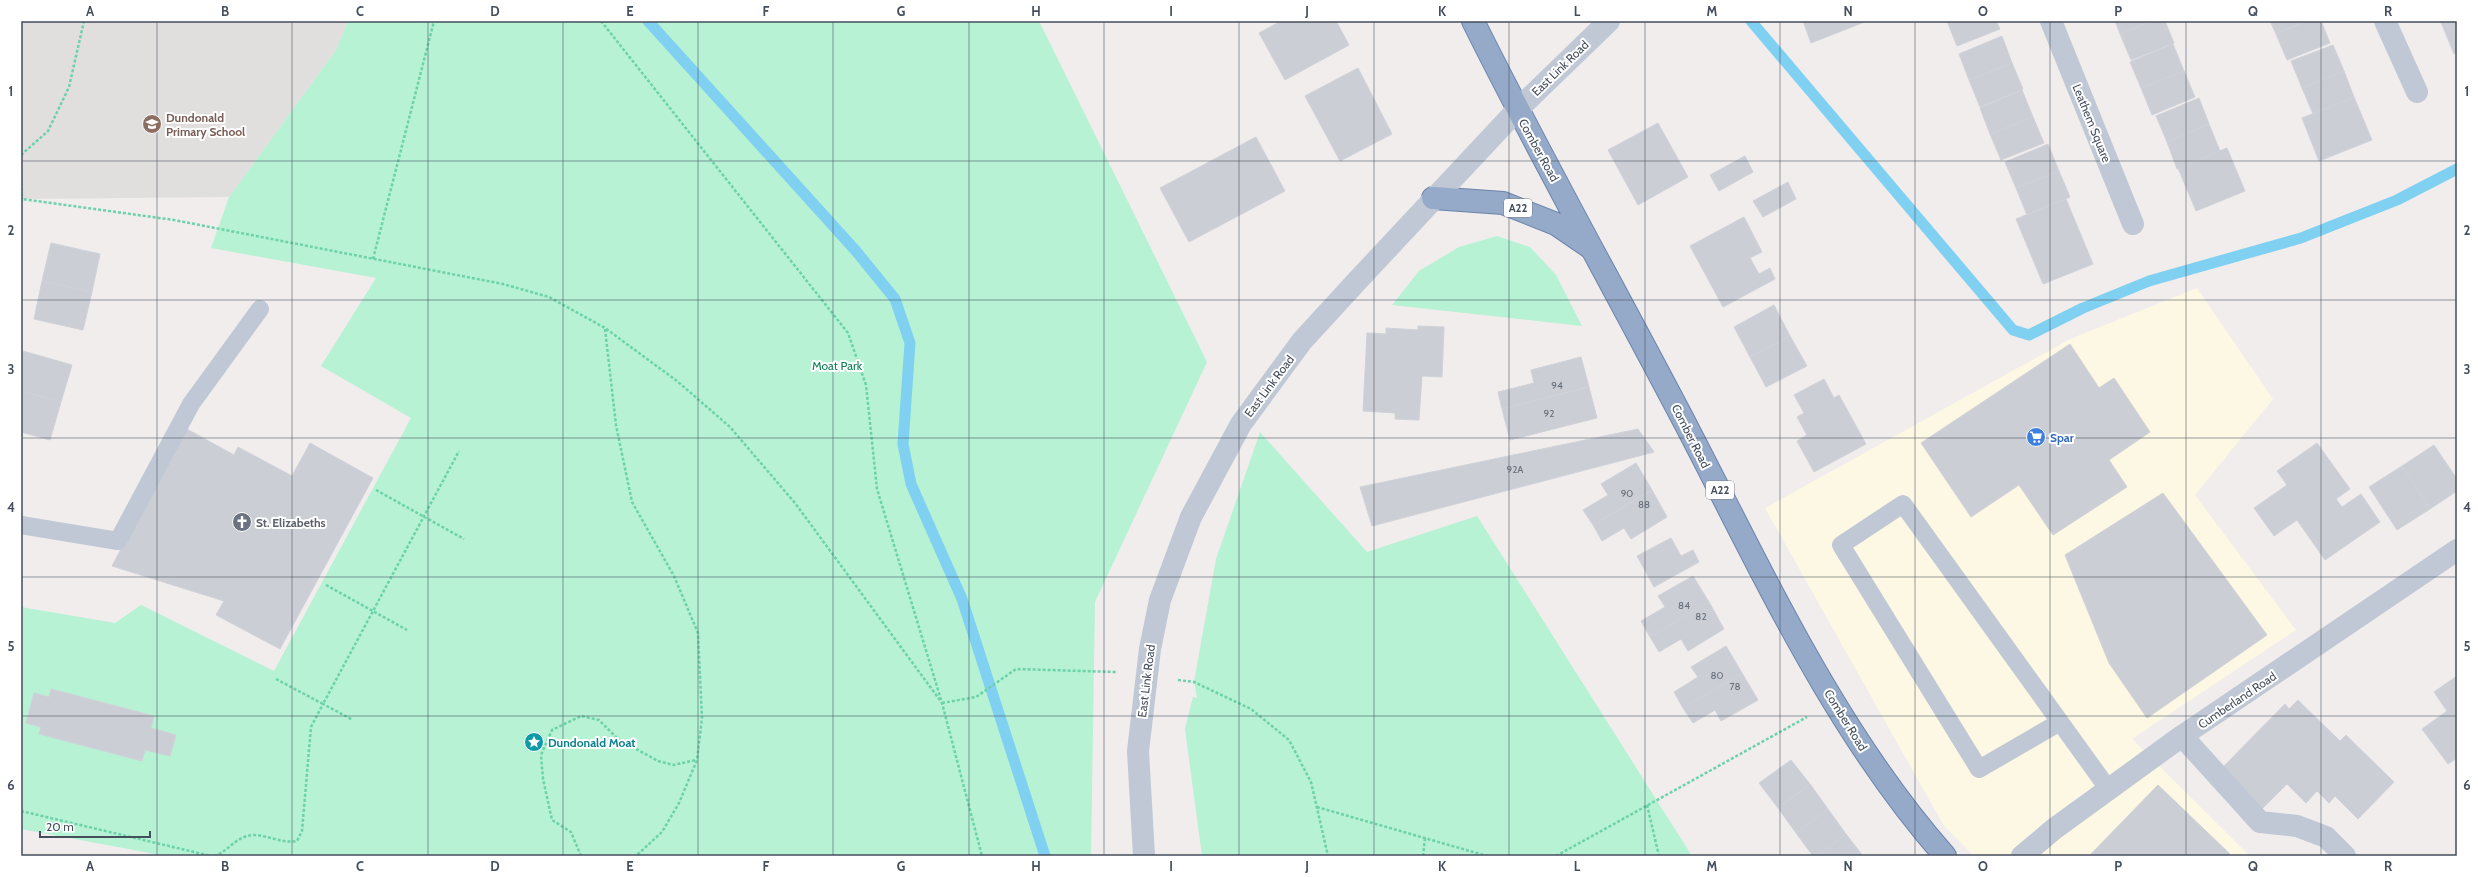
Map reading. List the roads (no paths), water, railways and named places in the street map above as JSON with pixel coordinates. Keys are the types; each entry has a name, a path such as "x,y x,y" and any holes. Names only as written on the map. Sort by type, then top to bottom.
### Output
{"highway":[{"name":"Comber Road","path":"1474,21 1517,110 1594,249 1756,564 1834,702 1912,818 1945,856"},
{"name":"A22","path":"1433,198 1508,205 1556,224 1594,249"}],"street":[{"name":"East Link Road","path":"1144,856 1138,751 1146,676 1160,600 1191,517 1241,424 1302,341 1433,198 1517,110 1609,21"},
{"name":"Leathem Square","path":"2051,21 2132,224"},
{"path":"2385,21 2417,92"},
{"name":"Cumberland Road","path":"2022,856 2182,736 2457,550"},
{"path":"2182,736 2260,822 2297,826 2326,837 2345,856"}],"lane":[{"path":"21,525 118,541 191,404 260,309"},
{"path":"2060,722 1979,769 1841,545 1903,504 2109,790"}],"waterway":[{"path":"648,21 856,251 895,299 910,343 903,444 911,484 962,599 1045,856"},
{"path":"1751,21 2013,330 2029,335 2083,308 2149,281 2301,238 2397,200 2457,169"}],"place":[{"name":"Dundonald Primary School","path":"152,124"},
{"name":"Spar","path":"2036,437"},
{"name":"St. Elizabeths","path":"242,522"},
{"name":"Dundonald Moat","path":"534,742"}],"park label":[{"name":"Moat Park","path":"837,365"}]}
